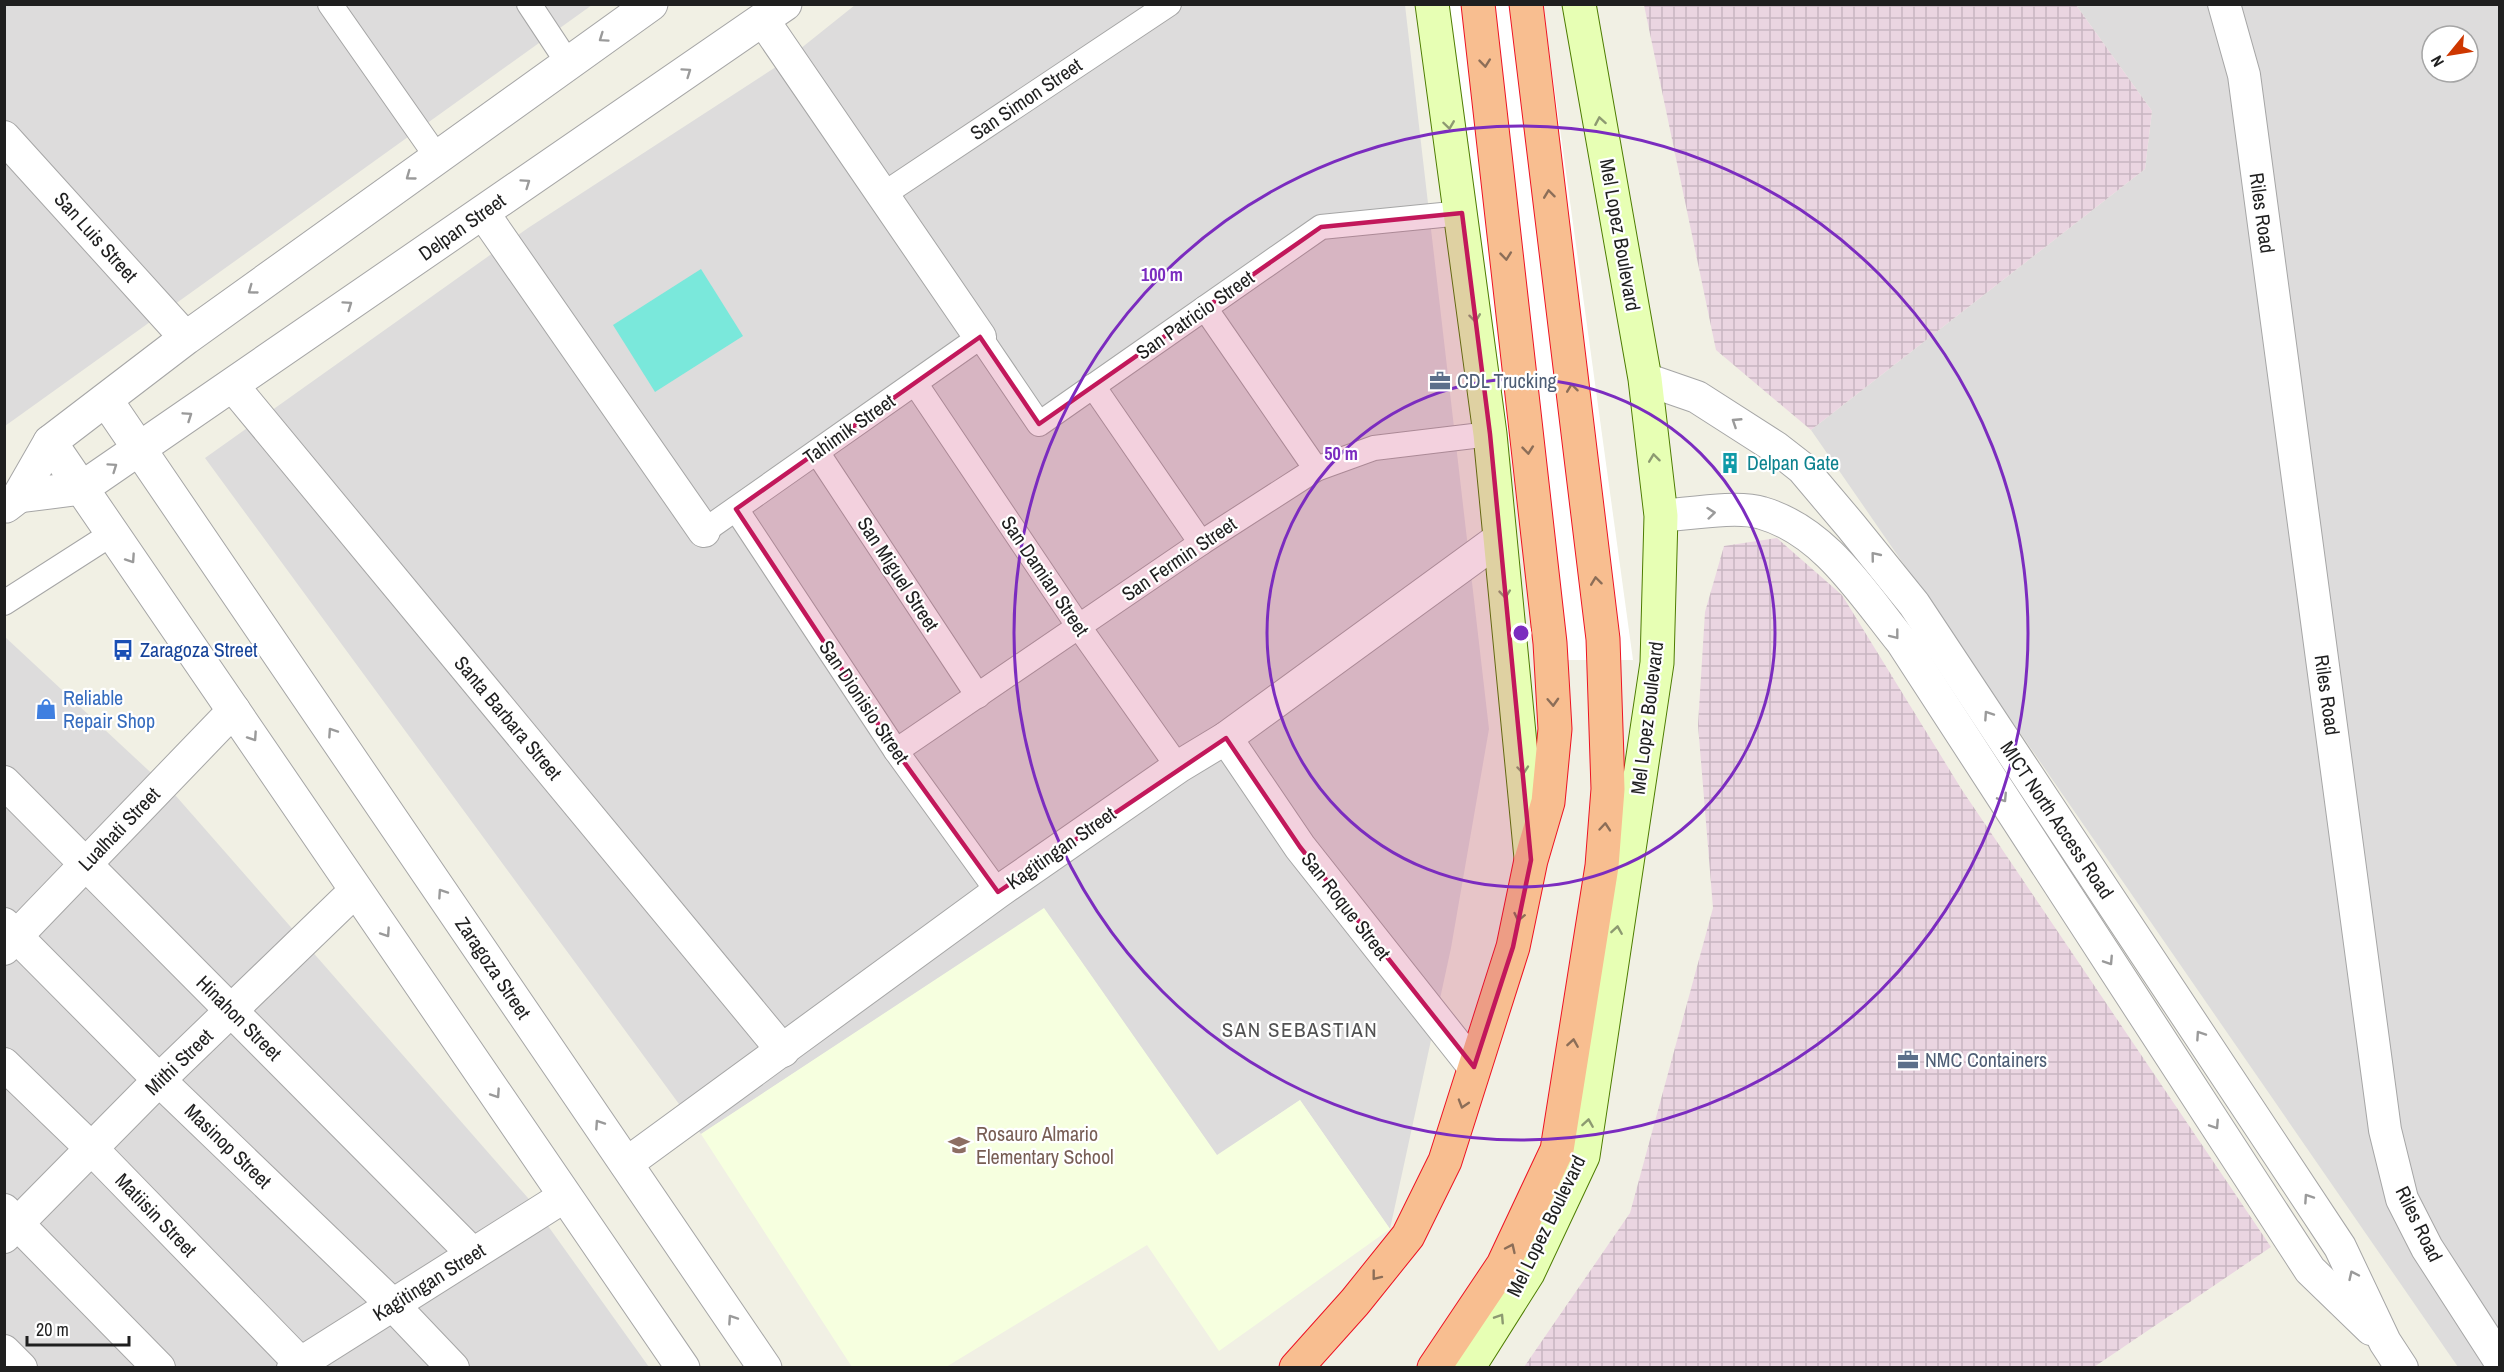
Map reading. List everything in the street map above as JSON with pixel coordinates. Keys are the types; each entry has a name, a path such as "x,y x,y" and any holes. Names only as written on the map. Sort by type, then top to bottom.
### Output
{"highway":[{"path":"1296,1368 1355,1302 1408,1236 1445,1161 1513,946 1531,860 1548,802 1555,729 1550,643 1478,4"},
{"name":"Mel Lopez Boulevard","path":"1434,1368 1503,1265 1557,1150 1603,855 1608,789 1603,639 1526,4"}],"main road":[{"path":"1432,4 1490,434 1531,860"},
{"name":"Mel Lopez Boulevard","path":"1468,1368 1528,1273 1583,1156 1657,663 1661,516 1645,379 1579,4"}],"street":[{"path":"330,4 437,157"},
{"path":"529,4 568,63"},
{"path":"12,501 50,442 186,338 651,4"},
{"name":"San Simon Street","path":"884,194 1169,4"},
{"name":"Riles Road","path":"2224,4 2244,75 2385,1130 2402,1199 2427,1248 2499,1361"},
{"path":"766,10 884,194 981,337"},
{"name":"Delpan Street","path":"139,449 483,213 766,10"},
{"name":"San Luis Street","path":"4,137 186,338"},
{"name":"Tahimik Street","path":"483,213 705,531 981,337"},
{"name":"San Patricio Street","path":"981,337 1039,424 1321,227 1462,213"},
{"path":"1204,308 1316,470"},
{"name":"MICT North Access Road","path":"1645,379 1698,397 1802,468 1914,604 2340,1247 2385,1342 2402,1368"},
{"name":"San Damian Street","path":"915,383 1079,627 1178,767"},
{"name":"Santa Barbara Street","path":"232,385 783,1051"},
{"path":"1093,386 1201,543"},
{"name":"Zaragoza Street","path":"106,400 765,1368"},
{"name":"San Fermin Street","path":"896,751 1201,543 1316,470 1374,448 1490,434"},
{"path":"50,442 683,1368"},
{"path":"12,501 82,488 139,449"},
{"name":"San Miguel Street","path":"817,452 978,696"},
{"name":"San Dionisio Street","path":"736,509 896,751 998,891"},
{"name":"MICT North Access Road","path":"1661,516 1736,510 1762,512 1795,528 1832,555 1902,642 2310,1270 2385,1342"},
{"path":"4,603 112,533"},
{"name":"Kagitingan Street","path":"626,1164 998,891 1178,767 1226,738 1499,539"},
{"name":"Lualhati Street","path":"9,937 85,863 234,710"},
{"name":"San Roque Street","path":"1226,738 1300,847 1474,1067"},
{"name":"Hinahon Street","path":"4,782 473,1254"},
{"name":"Mithi Street","path":"9,1224 92,1149 159,1080 356,890"},
{"name":"Masinop Street","path":"9,937 393,1305 453,1368"},
{"name":"Matiisin Street","path":"4,1064 92,1149 299,1366"},
{"name":"Kagitingan Street","path":"299,1366 565,1196"},
{"path":"9,1224 159,1368"},
{"path":"4,1351 21,1368"}],"highlighted area":[{"path":"1462,213 1490,434 1531,860 1513,947 1474,1067 1300,847 1226,738 998,892 896,751 736,509 980,337 1039,424 1321,227"}],"shaded area":[{"path":"5,5 592,5 5,426"},
{"path":"855,5 1405,5 1489,729 1451,948 1390,1229 1300,1100 1217,1156 1044,909 701,1134 205,458 528,228 785,61"},
{"path":"1644,5 2076,5 2152,111 2145,169 1811,430 1716,350"},
{"path":"2076,5 2499,5 2499,1367 2458,1367 1811,430 2145,169 2152,111"},
{"path":"701,269 743,336 655,392 613,325"},
{"name":"NMC Containers","path":"1777,538 1842,595 1962,790 2271,1247 2094,1367 1524,1367 1630,1213 1713,908 1698,725 1705,612 1724,546"},
{"path":"4,636 176,796 528,1198 649,1367 5,1367"},
{"name":"Rosauro Almario Elementary School","path":"1044,908 1217,1155 1300,1100 1390,1229 1219,1351 1147,1245 946,1367 852,1367 701,1134"}],"pier":[{"path":"1450,5 1543,5 1633,660 1538,660"}],"place":[{"name":"CDL Trucking","path":"1440,381"},
{"name":"Delpan Gate","path":"1730,463"},
{"name":"Zaragoza Street","path":"123,650"},
{"name":"Reliable Repair Shop","path":"46,709"},
{"name":"NMC Containers","path":"1908,1060"},
{"name":"Rosauro Almario Elementary School","path":"959,1145"}],"district":[{"name":"SAN SEBASTIAN","path":"1300,1030"}]}
